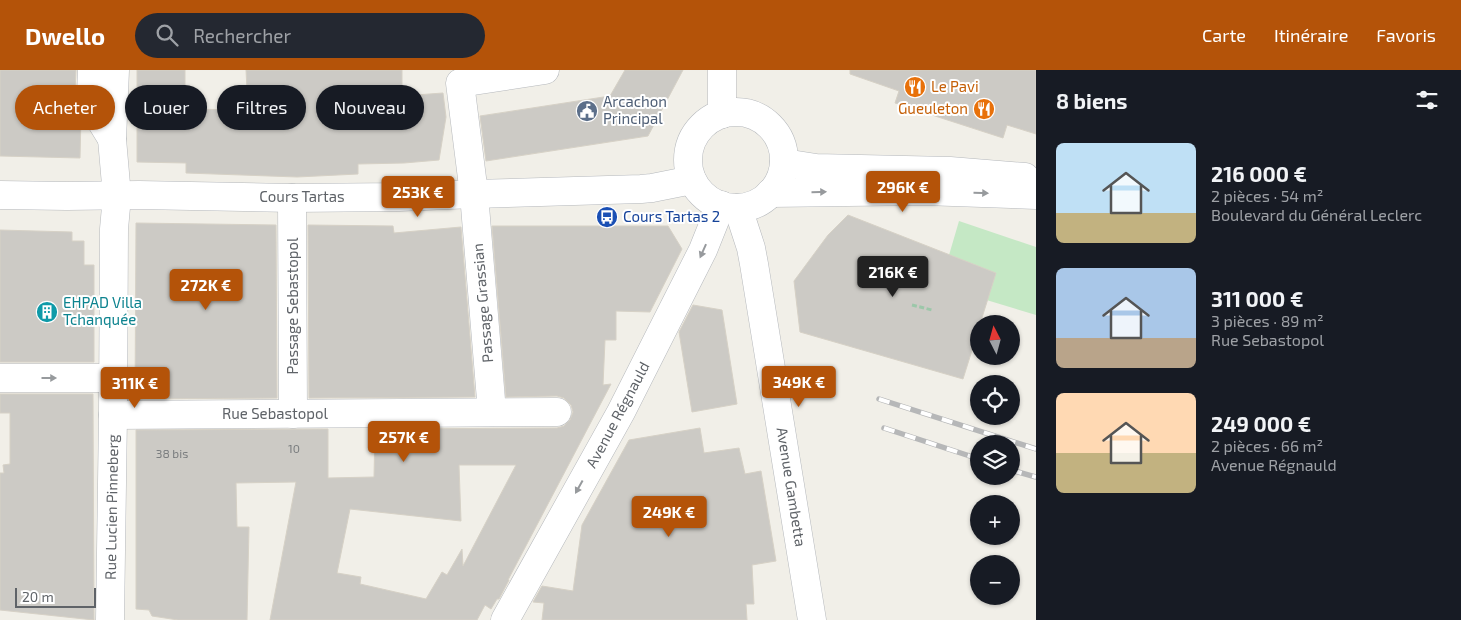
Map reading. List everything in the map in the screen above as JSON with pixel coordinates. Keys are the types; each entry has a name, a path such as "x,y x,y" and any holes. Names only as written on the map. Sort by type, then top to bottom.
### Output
{"street":[{"name":"Rue Lucien Pinneberg","path":"92,70 91,93 96,113 112,139 116,196 114,229 110,620"},
{"path":"112,139 115,70"},
{"name":"Passage Grassian","path":"492,412 474,194 460,83 544,70"},
{"path":"722,70 722,114"},
{"path":"738,112 753,115 766,122 776,134 782,148 784,163 782,174 777,184 761,201 750,205 730,206 709,200 699,191 692,180 688,164 689,148 696,133 708,121 722,114 738,112"},
{"path":"784,163 816,168 950,171 1036,178"},
{"name":"Cours Tartas","path":"0,195 292,198 399,197 640,189 692,180"},
{"path":"770,193 924,191 1036,195"},
{"name":"Passage Sebastopol","path":"292,198 293,414"},
{"name":"Avenue Régnauld","path":"505,620 621,412 704,250 730,206"},
{"name":"Avenue Gambetta","path":"730,206 751,248 812,620"},
{"path":"0,378 113,378"},
{"name":"Rue Sebastopol","path":"113,415 557,412"}],"path":[{"path":"912,305 932,310"}],"green space":[{"path":"959,221 1036,247 1036,315 940,286"}],"building":[{"path":"0,70 76,70 75,85 15,85 15,130 81,130 80,158 0,156"},
{"path":"137,70 185,70 185,85 137,85"},
{"path":"246,70 402,70 402,85 316,85 316,130 424,130 424,94 443,93 446,117 439,160 358,164 358,174 297,177 186,173 186,163 137,162 137,130 207,130 207,109 217,110 217,130 306,130 306,85 247,85"},
{"name":"Arcachon Principal","path":"625,70 683,70 648,136 486,161 480,116 610,96"},
{"path":"850,70 1036,70 1036,134 1007,125 1003,138 895,103 899,91 850,74"},
{"path":"848,215 996,273 983,315 970,315 970,357 963,379 800,332 794,281 828,235"},
{"path":"136,223 276,225 277,398 135,399"},
{"path":"308,225 393,226 394,233 461,227 475,397 309,398"},
{"path":"492,226 668,226 682,249 650,312 616,311 616,340 605,340 603,385 611,384 499,599 497,599 491,609 485,605 477,620 270,620 296,482 236,483 237,527 249,527 247,620 178,620 152,616 149,610 136,609 136,430 328,429 328,478 374,477 375,429 557,428 564,426 570,420 573,412 571,405 564,398 557,396 506,397","holes":["459,465 516,465 463,566 462,549 447,575 442,572 426,599 360,584 361,577 337,573 350,509 461,521"]},
{"name":"EHPAD Villa Tchanquée","path":"0,230 72,232 72,241 84,241 84,265 94,265 94,362 0,362"},
{"path":"693,305 722,310 737,404 692,412 679,332"},
{"path":"0,394 93,394 94,620 0,610 0,473 4,473 3,465 10,464 10,413 0,413"},
{"path":"700,428 704,453 739,448 745,474 761,471 776,561 752,565 754,604 746,604 747,620 542,620 544,603 533,602 542,586 573,591 582,525 629,440"}],"railway":[{"path":"879,399 1036,449"},
{"path":"884,428 970,456"},
{"path":"1020,473 1036,477"}],"place":[{"name":"Le Pavi","path":"915,87"},
{"name":"Gueuleton","path":"984,109"},
{"name":"Arcachon Principal","path":"587,111"},
{"name":"Cours Tartas 2","path":"607,217"},
{"name":"EHPAD Villa Tchanquée","path":"47,312"}]}
